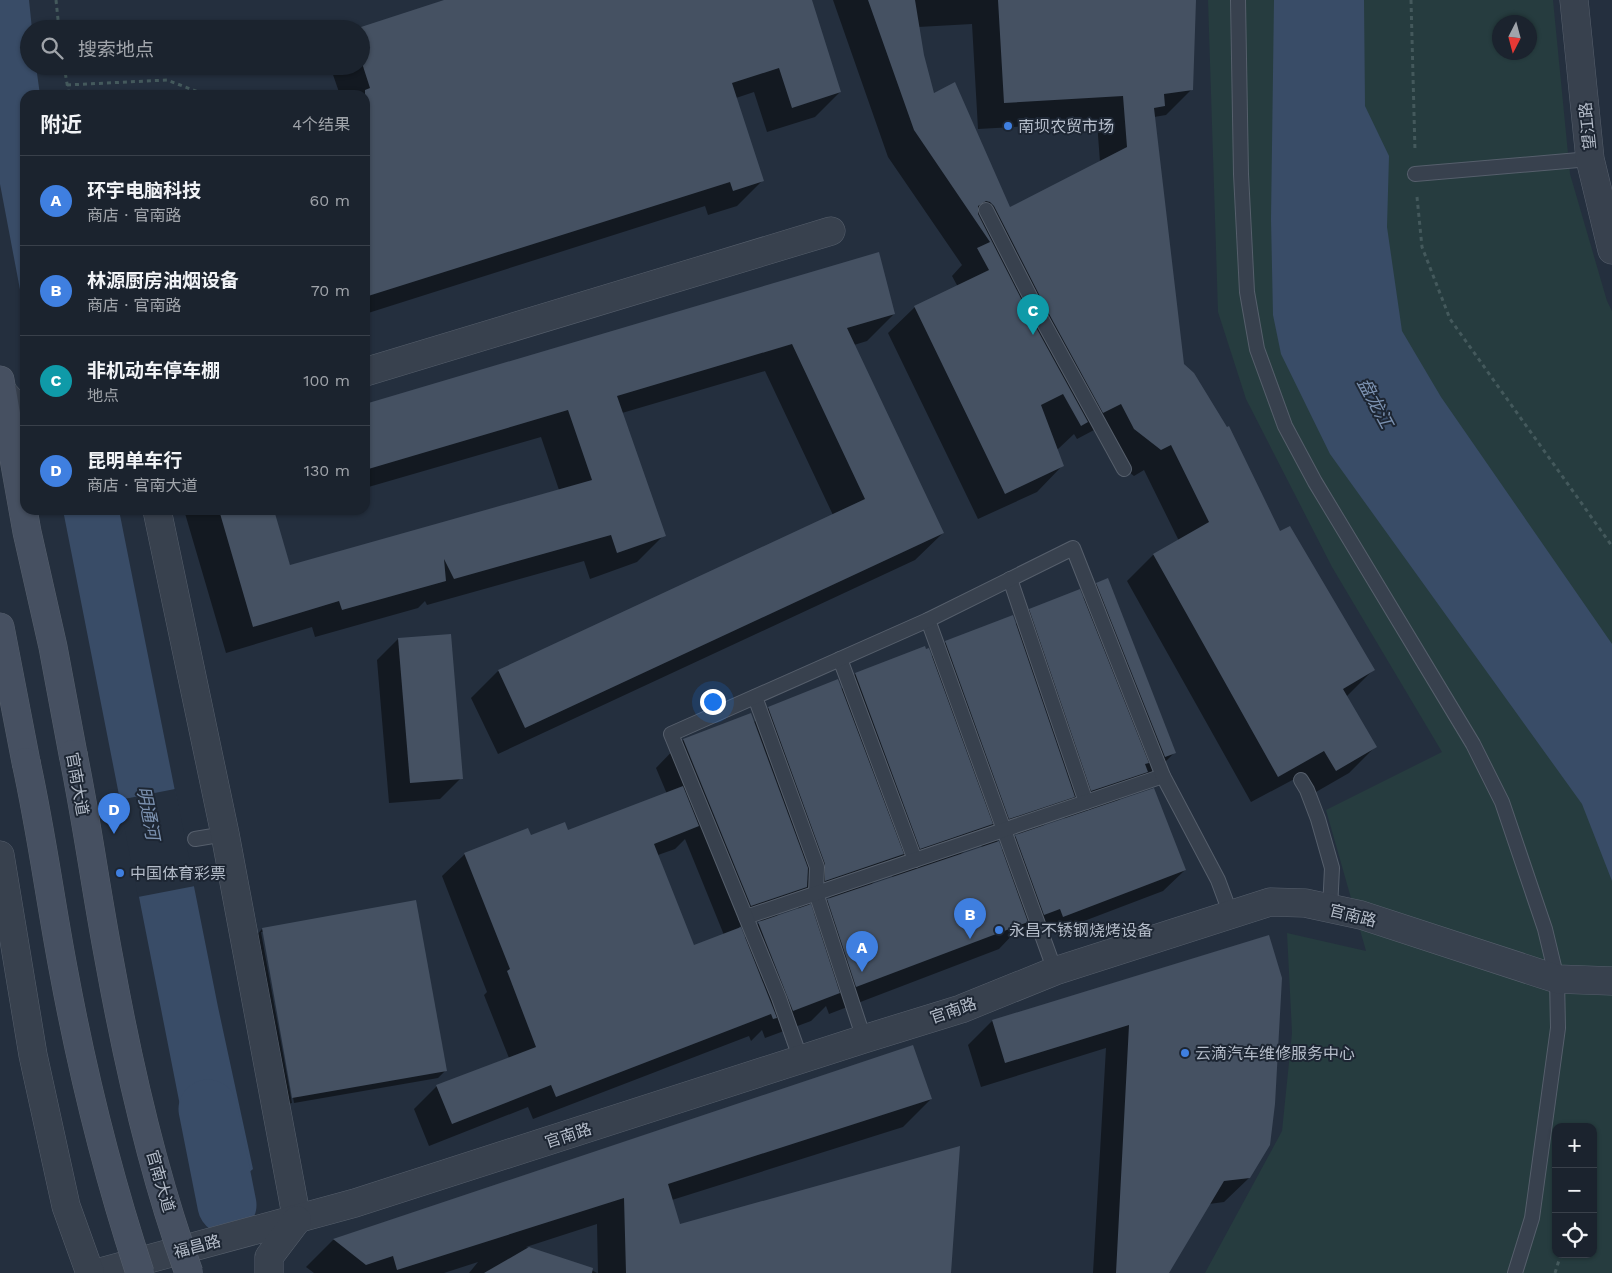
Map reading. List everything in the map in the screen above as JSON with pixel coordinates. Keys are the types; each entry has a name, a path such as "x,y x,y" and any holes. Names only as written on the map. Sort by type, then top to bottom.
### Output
{"main road":[{"name":"官南大道","path":"1,385 20,491"},
{"name":"官南大道","path":"24,515 53,647 109,960 137,1094 160,1181 189,1273"},
{"path":"0,627 56,931 82,1060 115,1194 140,1273"}],"street":[{"name":"望江路","path":"1574,0 1590,159 1612,250"},
{"path":"370,370 831,231"},
{"path":"1,385 20,410"},
{"path":"159,515 225,834 297,1220 269,1257 269,1273"},
{"path":"0,855 33,1055 64,1197 90,1273"},
{"name":"官南路","path":"297,1220 961,1009 1055,971 1270,902 1305,904 1362,915 1557,979 1612,981"},
{"name":"福昌路","path":"97,1273 297,1220"}],"lane":[{"path":"1238,0 1241,174 1247,292 1257,349 1286,426 1315,482 1473,744 1502,802 1545,929 1557,979 1558,1028 1532,1218 1515,1273"},
{"path":"1415,174 1590,159"},
{"path":"986,210 1040,316 1124,469"},
{"path":"801,1060 779,998 671,734 928,620 1073,548 1163,776 1218,880 1231,915"},
{"path":"1010,579 1086,802"},
{"path":"928,620 1055,971"},
{"path":"840,658 915,860"},
{"path":"754,697 817,867 816,893 864,1039"},
{"path":"746,917 1163,776"},
{"path":"1301,780 1307,790 1318,819 1332,868 1330,909"},
{"path":"195,839 225,834"}],"path":[{"path":"56,0 58,20"},
{"path":"1411,0 1415,174 1422,247 1450,319 1612,546"},
{"path":"65,75 68,90"},
{"path":"67,85 167,80 193,90"},
{"path":"1555,1273 1560,1258"}],"green space":[{"path":"1208,0 1553,0 1570,174 1607,301 1612,311 1612,1273 1205,1273 1282,1131 1292,1033 1287,933 1366,951 1326,810 1442,752 1332,567 1246,399 1218,312"}],"water":[{"path":"0,0 29,0 31,20 20,20 20,75 37,75 39,90 20,90 20,290 0,184"},
{"name":"盘龙江","path":"1274,0 1364,0 1365,106 1389,156 1387,227 1402,331 1441,397 1612,644 1612,881 1582,804 1330,454 1281,354 1273,315 1271,219"},
{"path":"64,515 120,515 218,1007 253,1169 226,1187 212,1188 195,1182"}],"pier":[{"path":"175,789 195,886 138,897 119,800"}],"building":[{"path":"444,0 812,0 841,92 792,108 779,68 732,83 764,181 733,191 730,182 370,295 370,90 365,90 370,88 366,75 370,75 370,24"},
{"path":"868,0 915,0 924,55 934,93 955,82 1010,207 1127,147 1123,96 1004,103 998,0 1196,0 1193,90 1164,94 1165,106 1154,108 1184,364 1194,373 1227,427 1229,426 1280,531 1290,526 1375,670 1343,689 1377,747 1336,771 1324,751 1278,777 1153,554 1209,522 1171,445 1161,450 1134,429 1121,404 1103,413 1048,312 994,206 986,201 978,206 978,214 1032,320 1088,422 1081,426 1063,394 1041,405 1064,466 1005,494 914,306 989,270 977,248 990,242 914,130"},
{"path":"879,252 895,314 847,328 944,533 525,728 498,670 865,499 792,344 617,396 666,536 617,553 611,535 454,579 444,559 446,581 342,610 339,601 253,627 220,515 275,515 290,565 592,480 568,410 370,469 370,403"},
{"path":"1108,578 1176,753 1165,757 1096,583"},
{"path":"1080,589 1149,763 1145,764 1148,772 1091,791 1029,609"},
{"path":"1013,615 1075,797 1009,819 945,641"},
{"path":"451,634 463,779 410,783 398,638"},
{"path":"925,646 926,649 929,648 993,824 920,849 855,673"},
{"path":"838,679 904,854 825,881 825,864 768,707"},
{"path":"751,713 808,868 807,887 751,906 683,739"},
{"path":"683,786 699,826 654,844 694,945 741,927 777,1018 773,1019 771,1014 556,1097 551,1085 452,1124 436,1085 536,1047 507,971 510,969 464,853 528,828 531,835 565,822 568,830"},
{"path":"1154,788 1186,870 1063,917 1060,909 1044,915 1015,835"},
{"path":"999,841 1028,922 856,987 827,899"},
{"path":"416,900 447,1071 292,1098 262,928"},
{"path":"811,904 840,993 793,1011 758,922"},
{"path":"1269,935 1282,978 1275,1104 1270,1145 1250,1178 1224,1181 1169,1273 1116,1273 1129,1025 1005,1063 992,1020"},
{"path":"913,1045 932,1099 668,1184 680,1224 960,1146 951,1273 626,1273 624,1198 397,1270 393,1256 366,1265 333,1239"},
{"path":"529,1247 593,1268 592,1273 484,1273"}],"waterway":[{"name":"明通河","path":"208,1109 227,1205"}],"place":[{"name":"南坝农贸市场","path":"1008,126"},
{"name":"非机动车停车棚","path":"1033,335"},
{"name":"昆明单车行","path":"114,834"},
{"name":"中国体育彩票","path":"120,873"},
{"name":"永昌不锈钢烧烤设备","path":"999,930"},
{"name":"林源厨房油烟设备","path":"970,939"},
{"name":"环宇电脑科技","path":"862,972"},
{"name":"云滴汽车维修服务中心","path":"1185,1053"}]}
